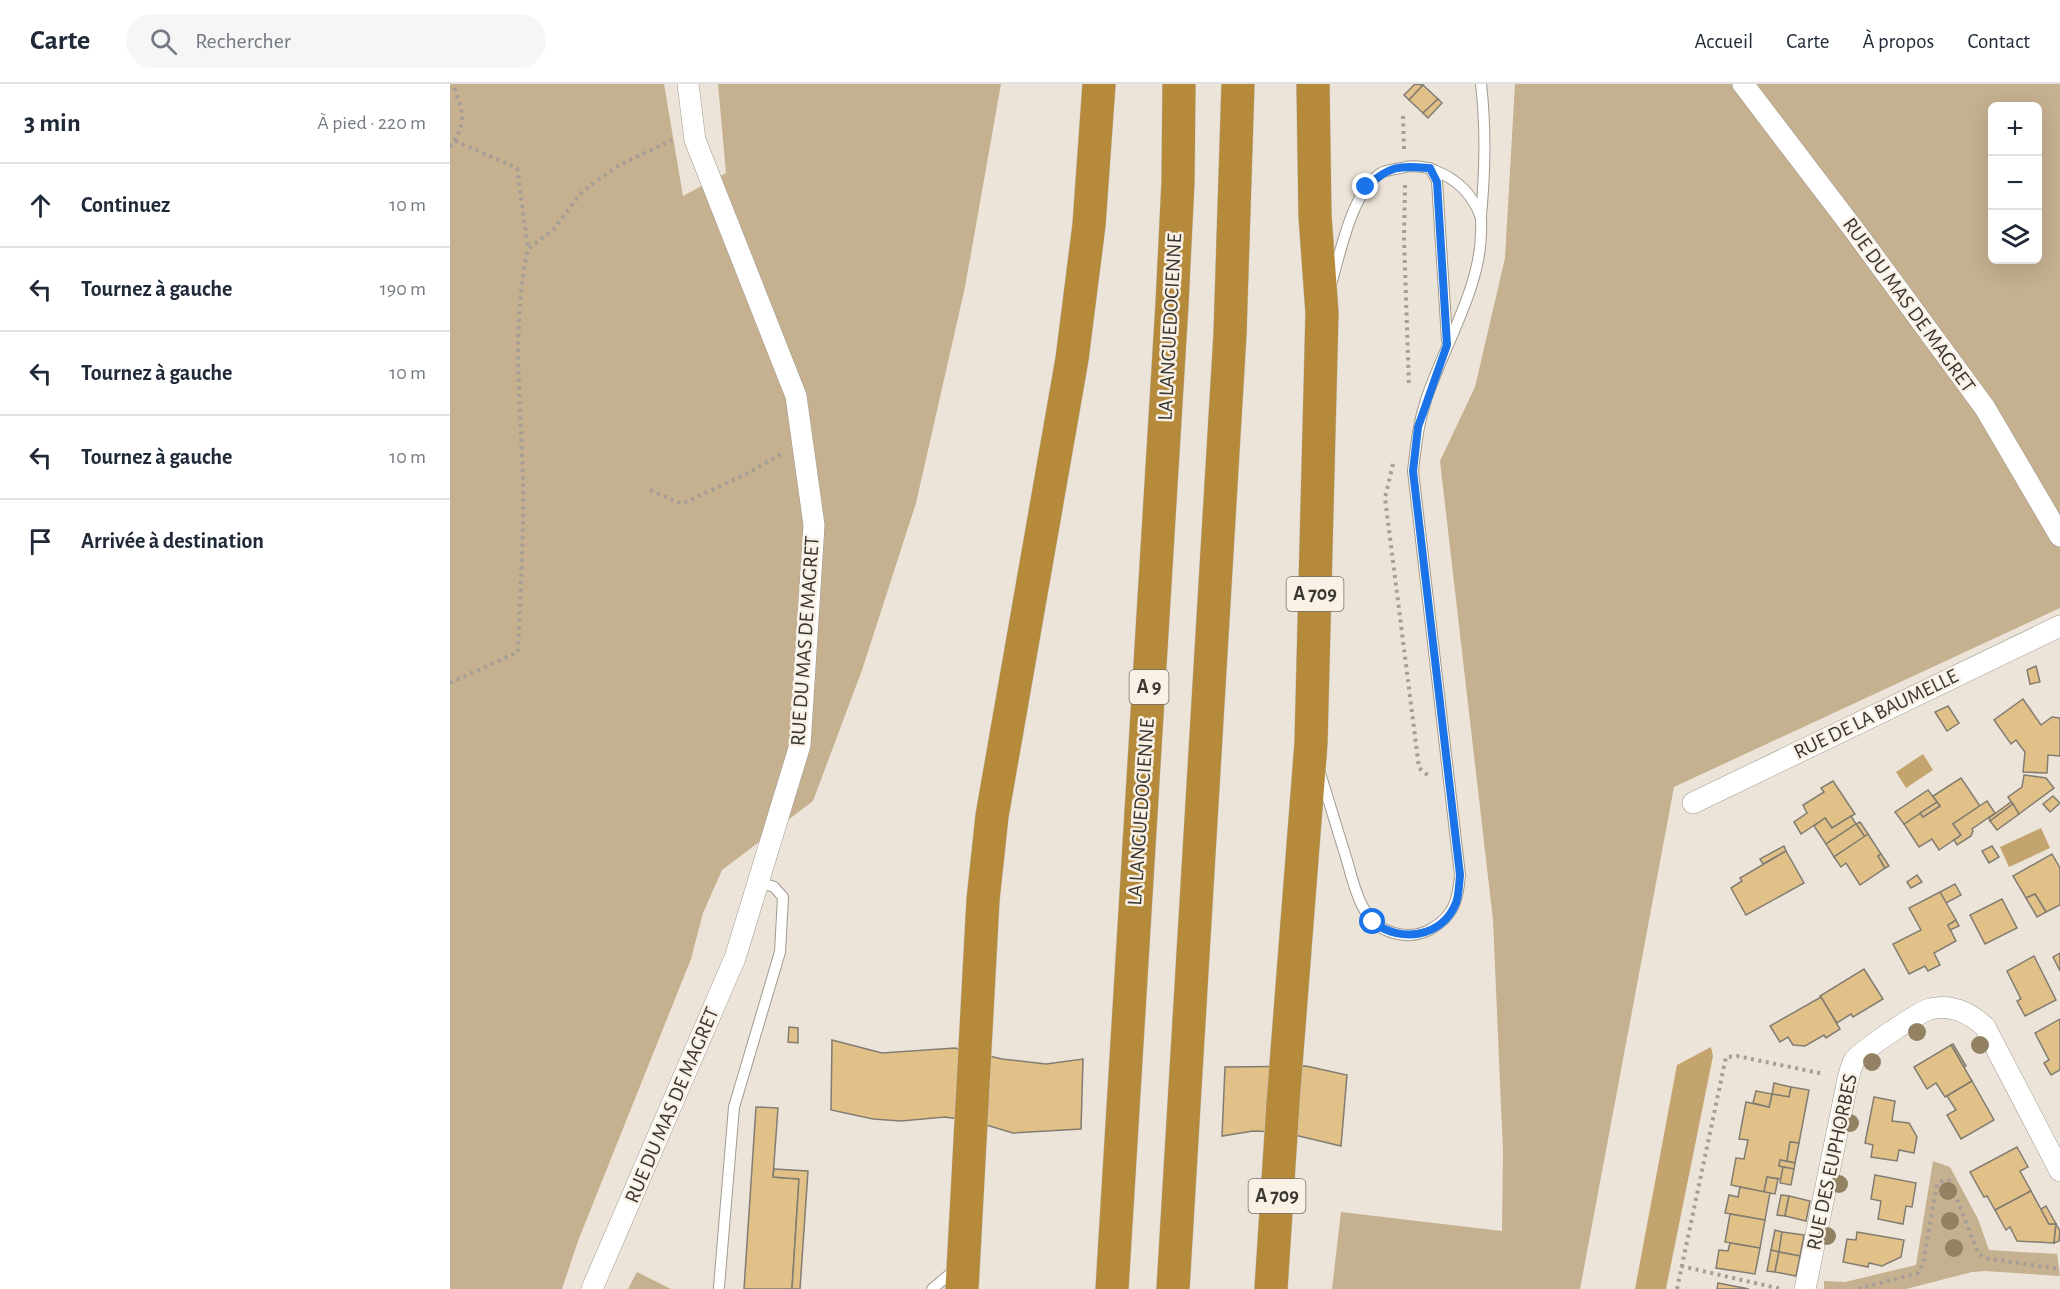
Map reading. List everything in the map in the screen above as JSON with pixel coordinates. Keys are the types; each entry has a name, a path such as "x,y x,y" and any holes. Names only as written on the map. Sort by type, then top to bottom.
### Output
{"highway":[{"path":"962,1276 983,900 992,816 1072,359 1089,225 1100,84"},
{"name":"LA LANGUEDOCIENNE","path":"1112,1289 1171,315 1178,182 1179,84"},
{"path":"1173,1289 1229,346 1236,200 1238,84"},
{"name":"A 709","path":"1271,1289 1311,743 1322,313 1315,216 1314,84"}],"street":[{"name":"RUE DU MAS DE MAGRET","path":"592,1289 735,958 800,745 814,525 796,396 695,140 688,84"},
{"name":"RUE DU MAS DE MAGRET","path":"1743,84 1985,408 2060,536"},
{"name":"RUE DE LA BAUMELLE","path":"1693,803 2060,626"},
{"name":"RUE DES EUPHORBES","path":"1805,1289 1848,1079 1854,1060 1866,1049 1929,1009 1946,1008 1973,1015 1985,1027 2060,1171"}],"lane":[{"path":"1311,743 1352,879 1364,910 1373,922 1392,933 1416,935 1438,925 1456,903 1460,875 1413,471 1418,427 1447,345 1465,306 1481,246 1484,189 1481,84"},
{"path":"1322,313 1354,207 1366,187 1383,172 1405,166 1430,168 1449,176 1466,191 1481,216"},
{"path":"1430,168 1437,182 1447,345"},
{"path":"719,1287 734,1107 780,952 783,897 774,887 759,882"},
{"path":"932,1289 962,1276"}],"path":[{"path":"450,147 455,141 463,116 453,84"},
{"path":"528,249 553,230 580,194 618,166 675,139 695,140"},
{"path":"450,683 518,652 524,504 518,394 523,269 528,249 517,168 455,141"},
{"path":"650,490 682,504 748,473 802,442"},
{"path":"1677,1289 1726,1057 1737,1056 1848,1079"},
{"path":"1858,1289 1918,1273 1923,1264 1937,1184 1944,1180 1950,1180 1978,1252 1984,1258 2060,1269"},
{"path":"1681,1266 1782,1289"}],"shaded area":[{"path":"450,84 664,84 683,196 726,173 718,84 1001,84 965,287 916,503 862,670 813,801 722,870 703,913 691,959 578,1241 562,1289 450,1289"},
{"path":"1515,84 2060,84 2060,608 1674,787 1580,1289 1332,1289 1341,1212 1502,1231 1503,1152 1493,920 1440,461 1475,387 1505,258"},
{"path":"1923,754 1933,770 1906,788 1896,772"},
{"path":"2041,828 2050,848 2009,867 2000,847"},
{"path":"1711,1047 1713,1056 1666,1289 1635,1289 1677,1065"},
{"path":"1933,1161 1950,1167 1978,1219 1989,1250 2057,1254 2060,1276 1985,1271 1972,1272 1906,1289 1824,1289 1824,1281 1845,1282 1916,1265"},
{"path":"637,1272 671,1289 628,1289"}],"building":[{"path":"1415,84 1423,85 1409,100 1404,95"},
{"path":"1423,85 1438,99 1423,113 1409,100"},
{"path":"1438,99 1442,103 1428,118 1423,113"},
{"path":"2036,666 2040,682 2030,684 2027,670"},
{"path":"2023,699 2041,725 2052,717 2060,718 2060,756 2048,755 2047,773 2023,772 2025,752 2016,740 2011,744 1994,720"},
{"path":"1948,706 1959,723 1947,731 1935,712"},
{"path":"2024,775 2046,778 2054,788 2019,814 2008,797 2022,787"},
{"path":"1961,778 1980,806 1953,824 1961,835 1939,850 1932,839 1919,847 1904,824 1920,813 1923,817 1940,806 1933,796"},
{"path":"1833,781 1855,814 1832,828 1825,818 1801,834 1794,822 1807,813 1803,805 1824,792 1821,788"},
{"path":"1928,790 1937,802 1904,824 1895,812"},
{"path":"2053,796 2060,803 2050,812 2043,804"},
{"path":"1987,801 1995,813 1972,829 1971,836 1957,845 1954,840 1961,835 1953,824"},
{"path":"1937,802 1940,806 1923,817 1920,813"},
{"path":"2011,802 2013,804 1990,821 1989,818"},
{"path":"2013,804 2019,814 1997,830 1990,821"},
{"path":"1851,816 1856,824 1826,844 1814,826 1825,818 1832,828"},
{"path":"1860,822 1868,834 1865,837 1856,824"},
{"path":"1856,824 1865,837 1834,857 1826,844"},
{"path":"1868,834 1881,854 1878,856 1885,868 1860,885 1846,863 1841,867 1834,857"},
{"path":"1784,846 1786,851 1763,864 1760,859"},
{"path":"1992,846 1999,857 1989,863 1982,851"},
{"path":"1786,851 1804,883 1746,915 1731,888 1742,881 1740,878"},
{"path":"1881,854 1889,866 1885,868 1878,856"},
{"path":"2052,854 2060,868 2060,905 2046,912 2035,894 2026,898 2013,876"},
{"path":"1917,875 1922,882 1911,888 1907,882"},
{"path":"1955,884 1961,895 1946,903 1940,892"},
{"path":"1940,892 1956,920 1948,925 1956,941 1934,953 1940,965 1928,971 1925,966 1909,974 1893,944 1921,930 1909,908"},
{"path":"2035,894 2046,912 2037,917 2026,898"},
{"path":"2002,899 2017,928 1985,944 1970,915"},
{"path":"1956,920 1959,926 1950,930 1948,925"},
{"path":"2060,953 2060,971 2053,957"},
{"path":"2034,956 2056,1000 2025,1016 2017,1001 2021,999 2007,971"},
{"path":"1864,969 1883,999 1853,1017 1851,1014 1837,1023 1820,996"},
{"path":"1821,997 1840,1029 1826,1038 1824,1035 1805,1046 1793,1045 1788,1037 1780,1042 1770,1026"},
{"path":"2060,1019 2060,1070 2051,1075 2044,1063 2049,1060 2035,1033"},
{"path":"789,1027 798,1028 798,1043 788,1042"},
{"path":"832,1040 882,1053 955,1048 1002,1059 1046,1064 1083,1059 1081,1129 1013,1133 973,1121 945,1117 901,1121 873,1119 831,1110"},
{"path":"1953,1044 1966,1066 1964,1067 1951,1045"},
{"path":"1951,1045 1972,1081 1945,1097 1936,1083 1927,1089 1914,1067"},
{"path":"1306,1066 1347,1075 1341,1146 1282,1132 1253,1131 1222,1136 1225,1067"},
{"path":"1972,1081 1994,1120 1961,1139 1947,1115 1956,1110 1947,1096"},
{"path":"1774,1083 1791,1087 1789,1097 1772,1094"},
{"path":"1791,1087 1809,1090 1799,1143 1790,1142 1787,1161 1780,1160 1779,1166 1783,1167 1781,1179 1767,1177 1764,1192 1731,1185 1736,1158 1744,1159 1748,1140 1739,1139 1746,1102 1769,1107 1772,1094 1789,1097"},
{"path":"1756,1091 1772,1094 1769,1107 1753,1103"},
{"path":"1874,1097 1895,1101 1892,1121 1909,1123 1917,1137 1914,1153 1899,1150 1897,1161 1871,1157 1873,1145 1865,1143"},
{"path":"756,1107 778,1108 773,1177 799,1179 792,1289 744,1289"},
{"path":"1790,1142 1799,1143 1795,1163 1787,1161"},
{"path":"2017,1147 2028,1167 2020,1171 2031,1191 1995,1210 1987,1196 1984,1197 1970,1172"},
{"path":"1780,1160 1795,1163 1794,1169 1779,1166"},
{"path":"1783,1167 1794,1169 1791,1185 1780,1183"},
{"path":"774,1169 808,1171 800,1289 792,1289 799,1179 773,1177"},
{"path":"1875,1175 1916,1183 1912,1207 1906,1206 1903,1224 1878,1219 1881,1201 1871,1199"},
{"path":"1767,1177 1778,1179 1775,1194 1764,1192"},
{"path":"1740,1187 1770,1193 1765,1220 1725,1213 1729,1195 1738,1197"},
{"path":"2031,1191 2049,1224 2056,1224 2054,1243 2017,1241 2010,1227 2006,1230 1995,1210"},
{"path":"1781,1195 1789,1196 1785,1216 1777,1215"},
{"path":"1789,1196 1810,1201 1806,1221 1785,1216"},
{"path":"2046,1206 2056,1224 2049,1224 2041,1209"},
{"path":"1730,1214 1765,1220 1760,1248 1725,1242"},
{"path":"2056,1224 2060,1231 2059,1241 2054,1243"},
{"path":"1775,1230 1782,1232 1779,1252 1771,1250"},
{"path":"1782,1232 1804,1235 1800,1256 1779,1252"},
{"path":"1857,1232 1904,1240 1901,1257 1882,1266 1869,1263 1868,1267 1843,1262 1847,1239 1856,1240"},
{"path":"1730,1243 1760,1248 1755,1274 1716,1268 1719,1250 1728,1251"},
{"path":"1771,1250 1779,1252 1775,1272 1767,1271"},
{"path":"1779,1252 1800,1256 1796,1276 1775,1272"},
{"path":"1718,1283 1749,1289 1717,1289"}],"route":[{"path":"1366,187 1383,172 1405,166 1430,168 1437,182 1447,345 1426,398 1418,427 1413,471 1460,875 1456,903 1438,925 1427,932 1416,935 1392,933 1373,922"}]}
